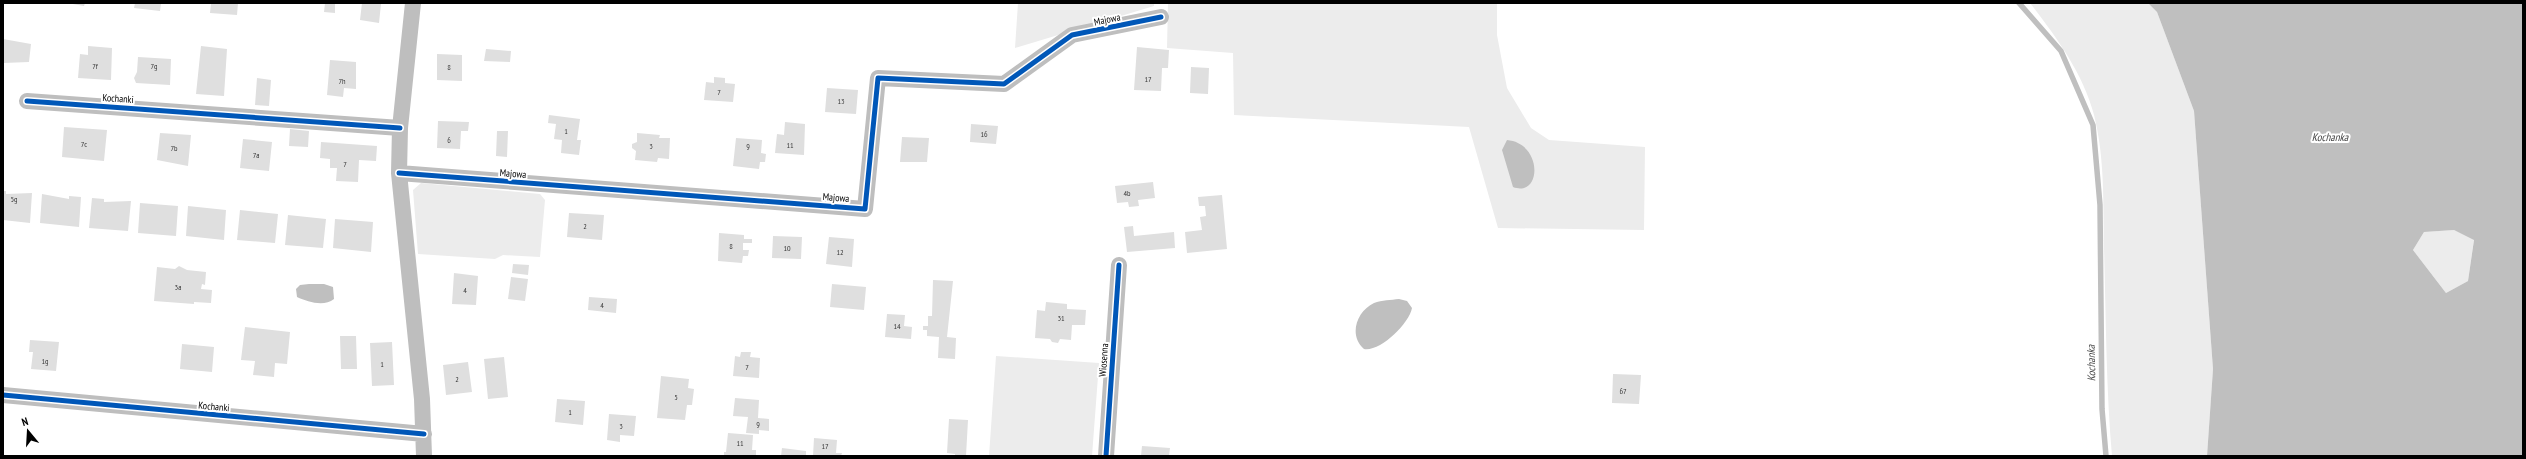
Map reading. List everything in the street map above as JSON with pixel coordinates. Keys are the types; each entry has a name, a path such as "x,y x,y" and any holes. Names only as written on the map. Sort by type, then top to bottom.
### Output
{"street":[{"path":"413,3 400,128 399,173 422,399 424,456"},
{"name":"Majowa","path":"399,173 865,209 878,78 1004,84 1072,35 1162,17"},
{"name":"Kochanki","path":"27,101 400,128"},
{"name":"Wiosenna","path":"1106,456 1119,265"},
{"name":"Kochanki","path":"3,395 424,434"}],"shaded area":[{"path":"1018,3 1154,3 1154,6 1015,48"},
{"path":"1168,3 1497,3 1497,35 1507,88 1531,128 1549,140 1645,147 1644,230 1498,228 1469,127 1234,115 1233,53 1167,48"},
{"path":"2030,3 2148,3 2157,12 2194,111 2213,369 2207,456 2112,456 2107,378 2103,181 2098,131 2089,100 2076,70 2059,42"},
{"path":"421,183 540,194 545,200 540,257 503,255 495,259 418,254 413,190"},
{"path":"2454,230 2474,239 2468,281 2446,293 2413,250 2424,232"},
{"path":"996,356 1099,363 1092,456 989,456"}],"water":[{"name":"Kochanka","path":"2148,3 2523,3 2523,456 2207,456 2213,369 2194,111 2157,12","holes":["2454,230 2474,240 2468,281 2446,293 2413,250 2424,232"]},
{"path":"1507,140 1519,143 1527,150 1532,159 1534,169 1533,178 1529,185 1523,188 1513,187 1502,150"},
{"path":"324,284 333,287 334,299 326,303 321,303 306,301 297,297 296,289 300,285"},
{"path":"1399,299 1407,301 1412,308 1405,322 1393,336 1385,342 1371,349 1364,349 1356,337 1359,317 1374,303"}],"building":[{"path":"67,3 85,3 84,6"},
{"path":"135,3 161,3 160,11 134,8"},
{"path":"211,3 238,3 237,15 210,13"},
{"path":"325,3 335,3 335,13 324,12"},
{"path":"362,3 381,4 379,23 360,20"},
{"path":"3,39 31,44 29,62 3,63"},
{"path":"88,46 112,48 111,80 78,78 80,54 88,55"},
{"path":"201,46 227,49 224,96 196,94"},
{"path":"1137,47 1169,50 1168,68 1162,68 1161,91 1134,90"},
{"path":"486,49 511,51 510,62 484,61"},
{"path":"437,54 462,55 462,81 437,80"},
{"path":"138,57 171,59 170,85 136,83 134,78 137,72"},
{"path":"330,60 356,62 356,89 344,88 343,97 327,95"},
{"path":"1191,67 1209,68 1208,94 1190,93"},
{"path":"714,77 725,78 725,83 735,84 733,102 704,100 706,82 714,83"},
{"path":"257,78 271,80 269,106 255,105"},
{"path":"827,88 858,90 856,114 825,112"},
{"path":"549,115 580,119 577,140 581,140 579,155 561,153 562,140 554,139 556,124 548,123"},
{"path":"438,121 469,122 468,131 461,131 460,149 437,148"},
{"path":"785,122 805,124 804,155 775,153 777,134 784,135"},
{"path":"971,124 998,126 996,144 970,142"},
{"path":"64,127 107,130 104,161 62,157"},
{"path":"290,129 309,131 308,147 289,146"},
{"path":"497,131 508,131 507,157 496,156"},
{"path":"160,133 191,135 188,166 157,160"},
{"path":"637,133 660,135 659,138 670,138 669,159 658,158 657,162 635,160 636,151 632,148 632,144 637,142"},
{"path":"902,137 929,138 927,162 900,162"},
{"path":"736,138 762,140 761,153 766,154 765,162 760,162 759,169 733,166"},
{"path":"243,139 272,142 269,171 240,168"},
{"path":"321,142 377,146 376,161 359,160 358,182 336,181 337,168 330,168 330,159 320,158"},
{"path":"1153,182 1155,198 1138,200 1139,206 1129,207 1128,202 1117,203 1115,186"},
{"path":"3,191 6,191 6,194 32,193 30,223 3,220"},
{"path":"42,194 69,199 69,196 81,197 79,227 40,223"},
{"path":"1222,195 1227,249 1187,253 1185,232 1202,230 1200,217 1206,216 1205,206 1199,206 1198,197"},
{"path":"92,198 104,199 104,202 131,201 128,231 89,228"},
{"path":"140,203 178,206 176,236 138,233"},
{"path":"188,206 226,210 224,240 186,236"},
{"path":"240,210 278,214 275,243 237,240"},
{"path":"569,213 604,215 602,240 567,237"},
{"path":"288,215 326,219 323,248 285,245"},
{"path":"335,219 373,222 371,252 333,248"},
{"path":"1133,226 1134,236 1174,232 1175,248 1127,252 1124,227"},
{"path":"719,233 744,235 744,239 752,239 752,243 743,243 743,250 749,250 748,256 743,256 742,263 718,261"},
{"path":"773,236 802,237 801,259 772,258"},
{"path":"829,237 854,239 852,267 826,264"},
{"path":"513,264 529,265 528,275 512,273"},
{"path":"179,266 187,270 206,272 205,285 202,284 201,289 212,290 211,303 194,302 194,304 154,301 157,267 175,269"},
{"path":"454,273 478,276 476,305 452,304"},
{"path":"511,277 528,279 525,301 508,299"},
{"path":"933,280 953,281 947,337 956,338 955,359 938,358 939,337 927,336 927,330 923,330 923,326 928,326 928,316 932,316"},
{"path":"832,284 866,287 864,310 830,307"},
{"path":"589,297 617,299 616,313 588,310"},
{"path":"1046,302 1067,304 1067,309 1086,310 1085,325 1072,325 1071,340 1060,339 1058,343 1052,342 1050,339 1035,338 1037,310 1045,311"},
{"path":"887,314 905,315 904,326 912,327 911,339 885,337"},
{"path":"245,327 290,332 287,364 275,363 274,377 253,375 255,361 241,360"},
{"path":"340,336 356,336 357,369 341,369"},
{"path":"30,340 59,342 56,371 31,369 33,352 29,352"},
{"path":"392,342 394,385 372,386 370,343"},
{"path":"182,344 214,347 212,372 180,369"},
{"path":"741,352 751,352 750,357 760,358 759,378 733,376 735,356 740,357"},
{"path":"504,357 508,397 488,399 484,359"},
{"path":"468,362 472,392 446,395 443,365"},
{"path":"1613,374 1641,375 1639,404 1612,403"},
{"path":"661,376 689,379 688,388 694,389 692,405 687,405 685,420 657,418"},
{"path":"735,398 759,400 758,418 769,419 769,431 759,430 759,434 746,433 748,417 733,416"},
{"path":"557,399 585,401 583,425 555,422"},
{"path":"609,414 636,416 634,436 620,435 620,442 607,440"},
{"path":"949,419 968,420 966,456 955,456 955,454 947,453"},
{"path":"728,433 753,435 752,450 756,450 756,456 724,456 724,452 726,452"},
{"path":"814,438 837,440 836,453 842,453 841,456 813,456"},
{"path":"1142,446 1170,448 1169,456 1141,456"},
{"path":"782,448 806,451 806,456 781,456"}],"waterway":[{"name":"Kochanka","path":"2019,3 2061,51 2093,125 2100,205 2102,409 2106,456"}],"cycle path":[{"path":"399,173 865,209 878,78 1004,84 1072,35 1161,17"},
{"path":"27,101 400,128"},
{"path":"1106,456 1119,265"},
{"path":"3,395 424,434"}]}
